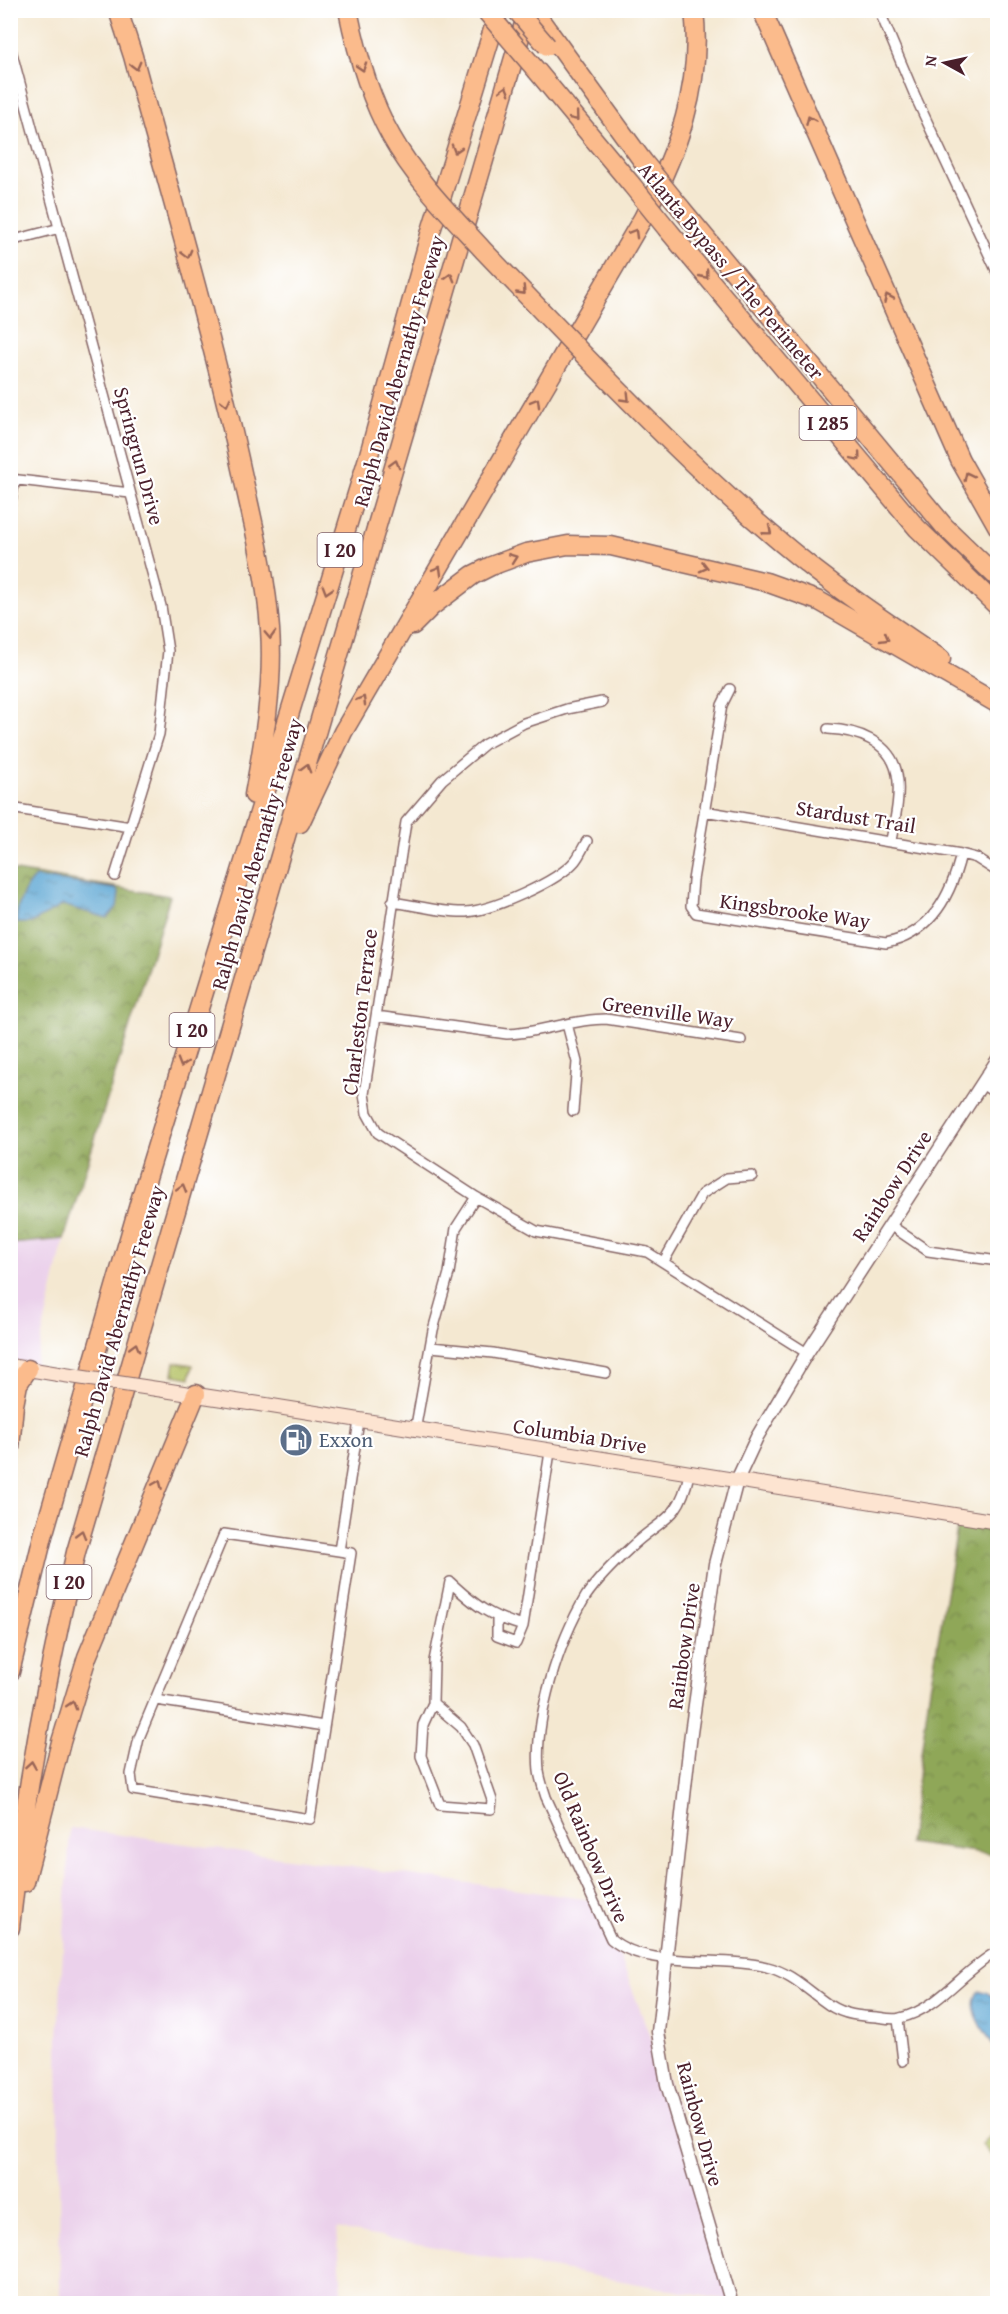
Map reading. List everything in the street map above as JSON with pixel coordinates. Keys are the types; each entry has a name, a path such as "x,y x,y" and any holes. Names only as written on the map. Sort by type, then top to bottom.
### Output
{"highway":[{"path":"118,10 133,56 225,398 262,563 270,629 271,669 267,722 242,866"},
{"path":"348,10 356,49 370,93 391,137 406,160 449,214 585,356 700,471 761,525 835,585 998,696"},
{"name":"Ralph David Abernathy Freeway","path":"10,1928 24,1806 58,1627 114,1418 528,10"},
{"path":"533,10 549,40"},
{"path":"224,1046 288,852 315,786 387,657 643,218 667,171 686,120 694,83 698,40 694,10"},
{"path":"762,10 960,460 998,526"},
{"path":"499,11 549,40"},
{"name":"Ralph David Abernathy Freeway","path":"10,1672 24,1610 84,1391 364,469 431,231 499,11"},
{"name":"Atlanta Bypass / The Perimeter","path":"499,11 537,71 917,528 998,607"},
{"name":"Atlanta Bypass / The Perimeter","path":"549,40 680,207 944,526 998,578"},
{"path":"387,657 432,606 473,575 490,566 526,553 568,545 610,546 766,582 819,601 998,704"},
{"path":"10,1448 12,1402 18,1384 19,1368"},
{"path":"10,1945 61,1742 87,1657 196,1394"}],"main road":[{"name":"Columbia Drive","path":"19,1368 196,1394 415,1431 998,1522"}],"street":[{"path":"879,10 906,77 998,274"},
{"name":"Springrun Drive","path":"10,46 12,61 60,228 161,606 168,651 159,734 115,876"},
{"path":"10,241 60,228"},
{"path":"10,506 13,479 130,493"},
{"name":"Kingsbrooke Way","path":"730,689 722,705 704,811 691,906 696,913 717,919 886,943 906,939 920,929 941,904 954,880 961,854"},
{"name":"Charleston Terrace","path":"602,702 567,709 524,723 485,744 442,780 406,822 364,1094 372,1126 378,1133 476,1197 536,1230 646,1252 807,1353"},
{"path":"828,729 858,733 879,744 890,757 898,775 896,811 891,840"},
{"path":"10,807 131,827"},
{"name":"Stardust Trail","path":"704,811 891,840 961,854 976,858 998,872"},
{"path":"392,902 450,911 481,909 538,887 575,861 587,841"},
{"name":"Greenville Way","path":"376,1016 507,1034 586,1019 606,1018 741,1040"},
{"path":"567,1024 577,1062 573,1111"},
{"name":"Rainbow Drive","path":"732,2304 684,2143 662,2057 658,2032 707,1610 715,1564 737,1480 760,1431 807,1353 998,1059"},
{"path":"982,1084 998,1095"},
{"path":"364,1135 372,1126"},
{"path":"663,1261 702,1194 727,1178 752,1176"},
{"path":"415,1431 431,1347 449,1272 456,1228 476,1197"},
{"path":"890,1225 928,1251 998,1261"},
{"path":"431,1347 493,1353 606,1372"},
{"path":"339,1551 359,1421"},
{"path":"497,1618 497,1636 516,1643 523,1626 550,1452"},
{"name":"Old Rainbow Drive","path":"689,1474 685,1497 678,1509 630,1548 588,1594 577,1613 550,1686 538,1749 539,1773 546,1797 611,1939 622,1948 665,1957 765,1966 795,1979 831,2006 853,2015 898,2019"},
{"path":"224,1534 339,1551 351,1553 310,1819 138,1793 130,1785 139,1738 224,1534"},
{"path":"433,1703 461,1727 473,1745 492,1800 491,1809 440,1805 421,1756 423,1725 433,1703 434,1661 450,1582 480,1610 523,1626"},
{"path":"156,1700 324,1726"},
{"path":"903,2061 898,2019 917,2012 939,1998 960,1978 998,1951"}],"shaded area":[{"path":"64,1239 33,1375 11,1373 11,1244"},
{"path":"70,1828 599,1901 681,2118 732,2301 337,2229 343,2303 60,2304 58,2037"}],"green space":[{"path":"10,870 170,896 64,1239 11,1244"},
{"path":"175,1362 193,1365 190,1378 173,1375"},
{"path":"959,1517 997,1524 997,1855 909,1843 929,1694"},
{"path":"997,2129 997,2161 982,2145"}],"water":[{"path":"35,877 116,889 119,893 117,907 107,918 63,905 31,923 17,923 22,898"},
{"path":"979,1991 988,1993 997,2005 999,2023 997,2051 976,2013 974,2005"}],"place":[{"name":"Exxon","path":"296,1440"}]}
